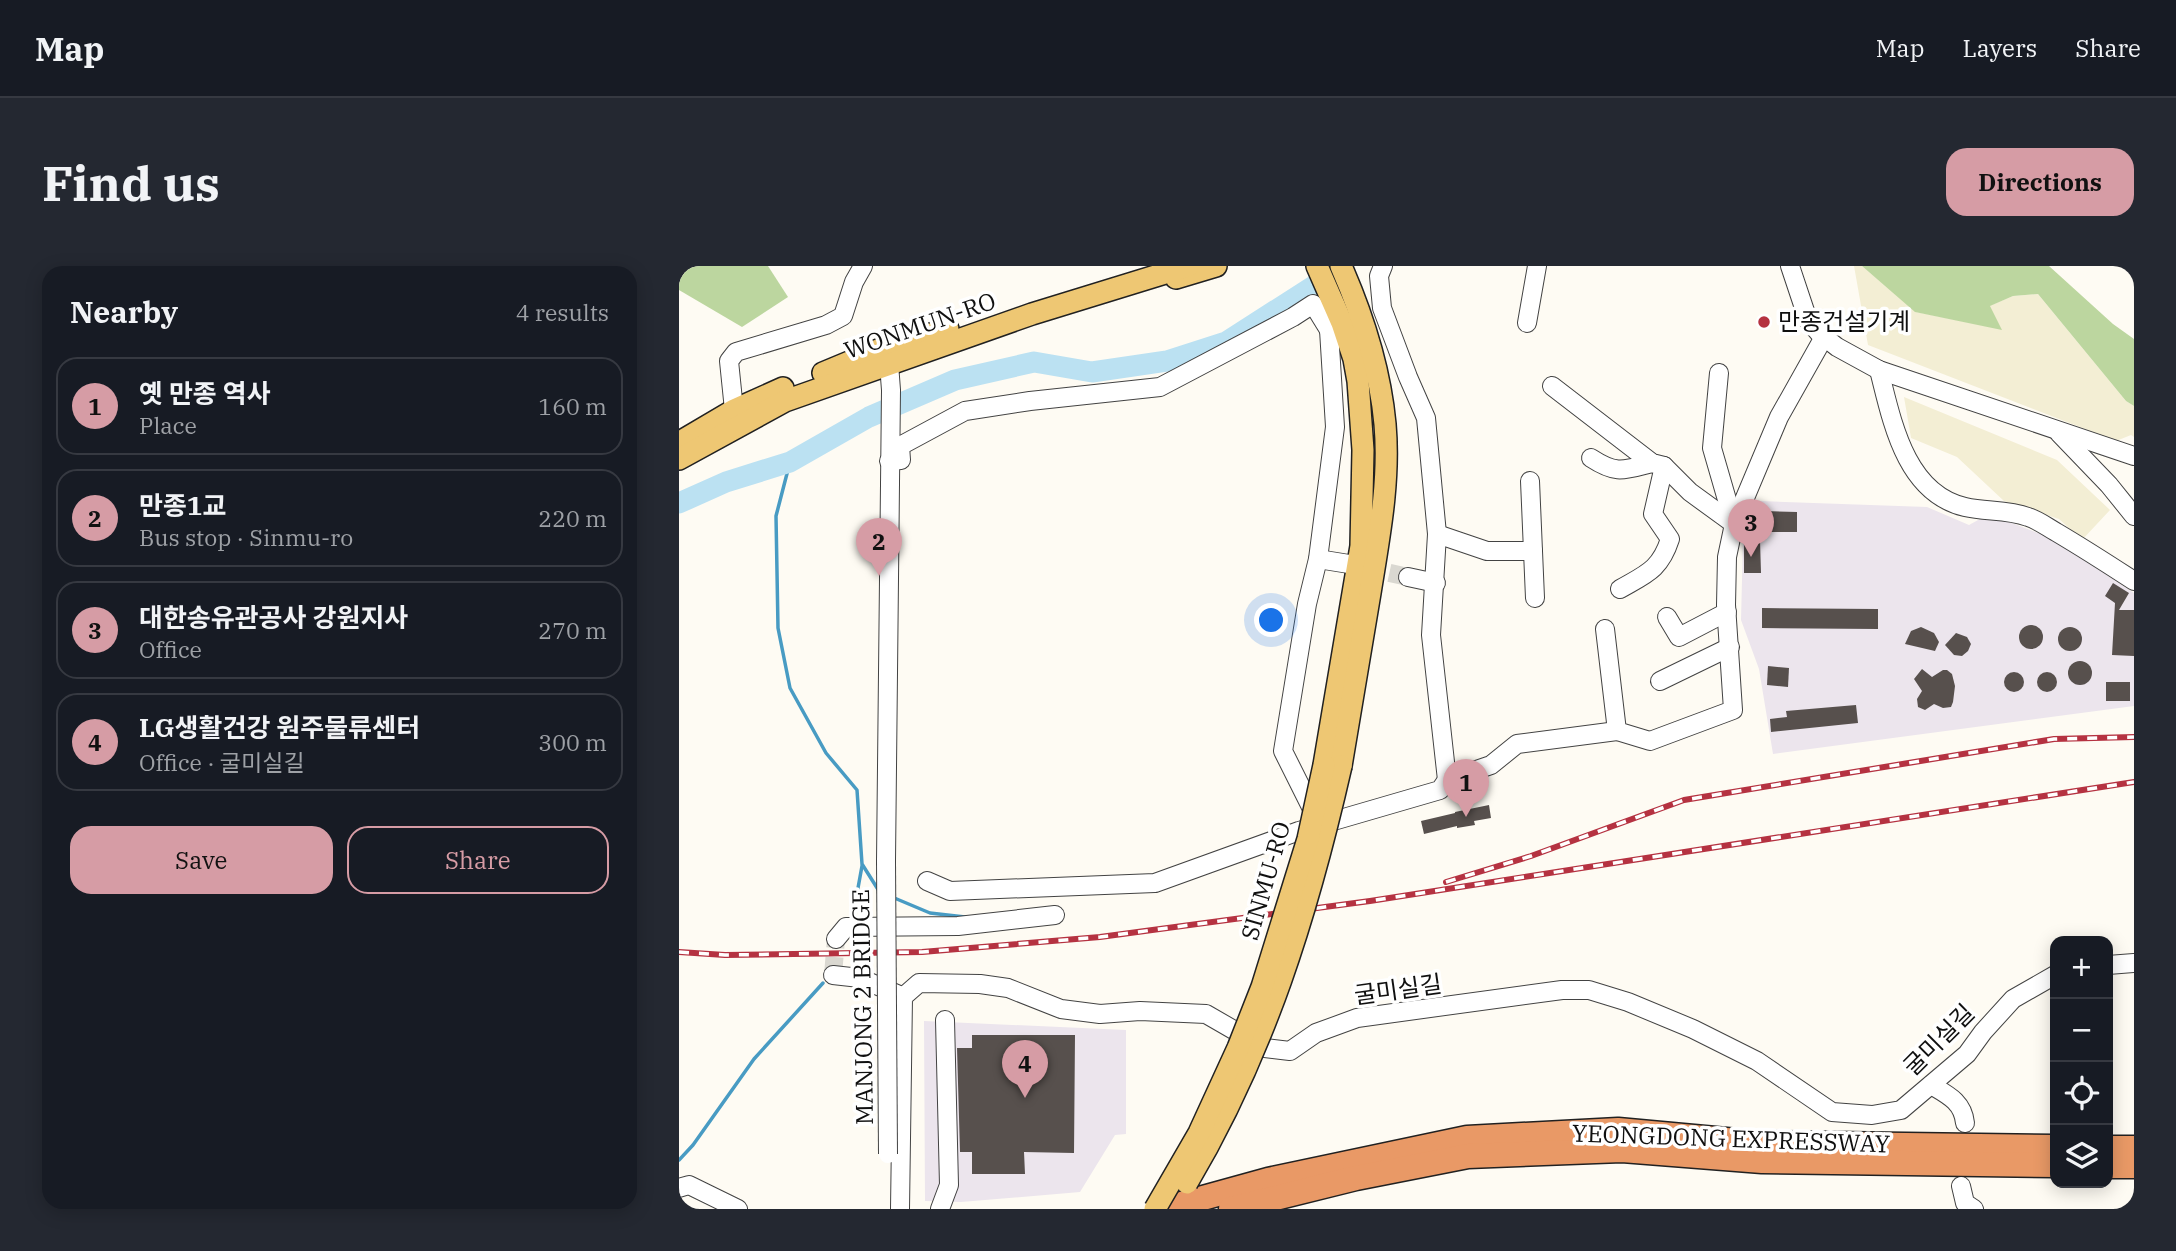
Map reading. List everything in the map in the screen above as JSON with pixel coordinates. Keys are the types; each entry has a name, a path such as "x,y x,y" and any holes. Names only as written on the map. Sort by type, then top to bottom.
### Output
{"highway":[{"name":"YEONGDONG EXPRESSWAY","path":"1163,1209 1268,1180 1467,1138 1618,1130 1759,1143 2050,1147"},
{"path":"2113,1148 2134,1149"},
{"name":"YEONGDONG EXPRESSWAY","path":"1230,1209 1356,1178 1468,1156 1622,1150 1762,1161 2050,1165"},
{"path":"2113,1166 2134,1166"}],"main road":[{"name":"WONMUN-RO","path":"679,442 766,395 886,356 1139,266"},
{"name":"WONMUN-RO","path":"679,458 785,401 886,356 1188,266"},
{"path":"1126,285 1144,288 1216,266"},
{"path":"1309,266 1328,295"},
{"path":"1317,266 1328,295 1335,326 1353,359 1361,404 1369,548"},
{"path":"1341,266 1352,290 1375,362 1385,426 1385,492 1369,548"},
{"path":"1350,266 1352,290"},
{"name":"SINMU-RO","path":"1172,1209 1216,1135 1259,1042 1281,984 1321,855 1332,766 1369,548"},
{"name":"SINMU-RO","path":"1155,1209 1199,1133 1262,987 1332,766"}],"street":[{"path":"734,410 729,361 736,352 826,325 843,316 854,282 863,266"},
{"path":"1383,266 1379,276 1383,308 1426,418 1437,534 1431,635 1447,780"},
{"path":"1528,323 1537,266"},
{"path":"1790,266 1808,320 1836,348 1879,369 2128,455 2109,485"},
{"path":"886,356 891,390 889,461 901,460 900,446 965,411 1160,387 1313,304 1335,326 1335,427 1318,559 1307,604 1283,751 1319,825"},
{"path":"1366,334 1389,325"},
{"path":"927,881 950,891 1154,884 1319,825 1440,790 1447,780 1491,765 1517,744 1617,731 1650,741 1733,710 1727,612 1727,557 1734,524 1779,417 1824,337"},
{"path":"1879,369 1890,412 1909,460 1929,490 1945,501 1966,508 2006,510 2031,517 2134,581"},
{"path":"1719,373 1712,448 1734,524"},
{"path":"1552,386 1734,524"},
{"path":"2055,430 2109,485 2134,516"},
{"path":"1591,458 1607,468 1620,470 1658,464"},
{"name":"MANJONG 2 BRIDGE","path":"889,461 886,861 890,1209"},
{"path":"1620,589 1653,569 1665,555 1670,539 1653,514 1658,464"},
{"path":"1530,481 1535,598"},
{"path":"1437,534 1487,551 1532,551"},
{"path":"1318,559 1349,564"},
{"path":"1408,577 1436,583"},
{"path":"1667,617 1679,637 1727,612"},
{"path":"1605,629 1617,731"},
{"path":"1660,681 1730,647"},
{"path":"836,939 846,927 958,926 1055,915"},
{"path":"2113,965 2134,963"},
{"path":"833,975 860,978 902,997 900,1209"},
{"name":"굴미실길","path":"902,997 919,983 980,984 1008,988 1061,1009 1100,1014 1206,1014 1265,1048 1290,1051 1315,1032 1357,1018 1562,990 1589,990 1628,1002 1693,1029 1757,1062 1832,1112 1872,1115 1901,1110 1967,1054 2013,999 2050,978"},
{"path":"940,1209 949,1185 944,1020"},
{"path":"1931,1085 1956,1100 1964,1113 1965,1124"},
{"path":"679,1188 689,1185 738,1209"},
{"path":"1961,1186 1965,1203 1974,1209"}],"shaded area":[{"path":"1854,266 1862,266 1916,312 2001,329 1989,306 2013,296 2038,294 2126,401 2134,406 2134,437 2131,435 2116,441 1868,345"},
{"path":"1904,397 2057,460 2110,510 2082,540 2059,519 2004,501 1957,457 1911,438"},
{"path":"1760,501 1927,507 1969,525 1989,514 2051,538 2134,593 2134,706 1773,754 1759,669 1741,620 1743,540 1751,533 1751,510"},
{"path":"924,1021 1126,1030 1126,1134 1115,1135 1080,1192 961,1202 925,1201"}],"green space":[{"path":"679,266 768,266 788,297 742,327 679,290"},
{"path":"1862,266 2049,266 2113,324 2134,339 2134,406 2126,401 2038,294 2013,296 1990,306 2002,330 1915,312"}],"building":[{"path":"1764,511 1797,512 1797,532 1764,532"},
{"path":"1760,541 1761,573 1744,573 1744,542"},
{"path":"2113,583 2129,593 2119,610 2134,610 2134,656 2112,655 2115,603 2105,596"},
{"path":"1762,608 1878,609 1878,629 1762,628"},
{"path":"2031,625 2039,629 2043,637 2039,645 2031,649 2023,645 2019,637 2023,629"},
{"path":"1921,627 1934,633 1939,642 1935,651 1905,644 1911,631"},
{"path":"2070,627 2078,631 2082,639 2078,647 2070,651 2062,647 2058,639 2062,631"},
{"path":"1956,633 1967,637 1971,644 1962,656 1954,655 1945,645"},
{"path":"2080,661 2088,665 2092,673 2088,681 2080,685 2072,681 2068,673 2072,665"},
{"path":"1768,666 1789,668 1788,687 1767,685"},
{"path":"1922,669 1932,677 1943,670 1952,674 1955,686 1951,707 1943,708 1934,704 1925,710 1918,707 1917,699 1922,691 1914,679"},
{"path":"2014,672 2021,675 2024,682 2021,689 2014,692 2007,689 2004,682 2007,675"},
{"path":"2047,672 2054,675 2057,682 2054,689 2047,692 2040,689 2037,682 2040,675"},
{"path":"2106,682 2130,682 2130,701 2106,701"},
{"path":"1856,705 1858,723 1771,732 1770,719 1787,717 1786,711"},
{"path":"1489,805 1491,818 1474,821 1475,825 1457,826 1424,834 1421,821"},
{"path":"972,1035 1075,1035 1074,1153 1024,1152 1025,1174 972,1174 972,1152 960,1152 957,1048 972,1048"}],"waterway":[{"path":"679,503 726,482 790,462 869,417 955,380 1034,362 1092,372 1167,361 1226,342 1337,271"},
{"path":"790,462 776,516 778,628 790,688 826,753 857,790 862,864 879,891"},
{"path":"856,899 862,866"},
{"path":"892,897 930,913 965,917"},
{"path":"679,1160 693,1145 754,1059 823,983"}],"tunnel":[{"path":"1363,567 1408,577"},
{"path":"833,975 836,939"}],"railway":[{"path":"1446,882 1531,856 1684,800 2054,739 2134,737"},
{"path":"679,952 725,955 922,952 1100,937 1370,901 2134,782"}],"place":[{"name":"만종건설기계","path":"1764,322"},
{"name":"대한송유관공사 강원지사","path":"1751,557"},
{"name":"만종1교","path":"879,576"},
{"name":"옛 만종 역사","path":"1466,817"},
{"name":"LG생활건강 원주물류센터","path":"1025,1098"}]}
